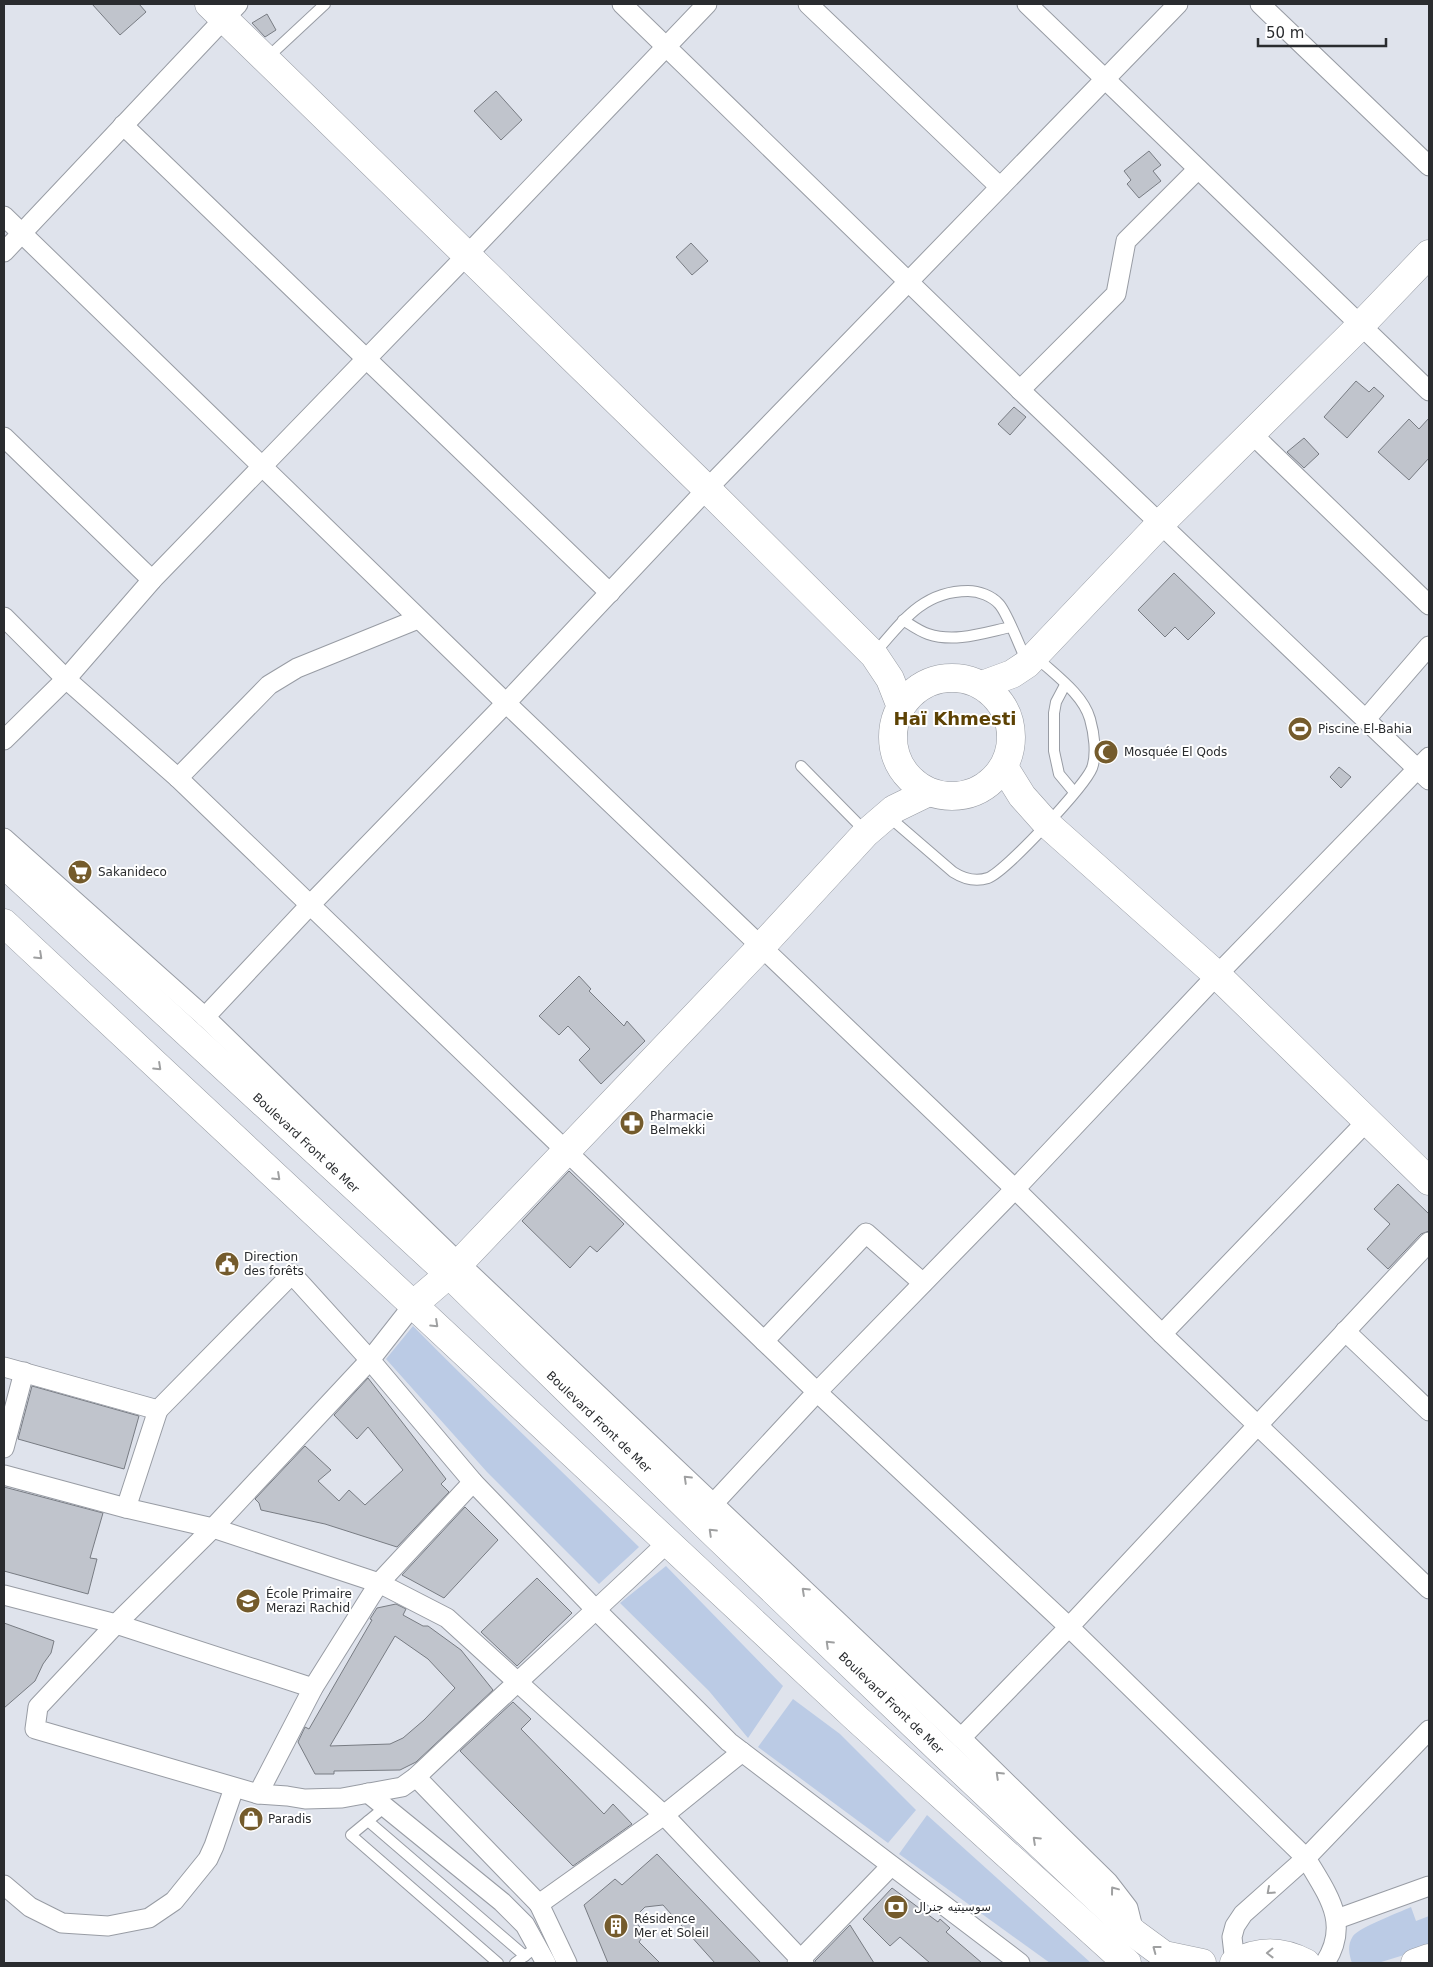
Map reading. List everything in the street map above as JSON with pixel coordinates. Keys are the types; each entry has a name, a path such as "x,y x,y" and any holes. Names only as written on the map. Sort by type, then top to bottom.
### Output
{"street":[{"path":"622,4 1160,524 1366,720 1425,769 1217,975 1016,1189 817,1392 713,1504"},
{"path":"4,740 66,679 152,580 262,468 707,4"},
{"path":"808,4 1000,187"},
{"path":"1027,4 1429,391"},
{"path":"205,1018 310,905 506,703 707,490 1178,4"},
{"path":"1260,4 1429,166"},
{"path":"4,252 123,125 224,9 266,59 707,490 878,661 903,676 926,684"},
{"path":"123,125 610,592"},
{"path":"1020,390 1116,294 1126,241 1198,168"},
{"path":"4,216 418,619 1016,1189 1162,1334 1429,1589"},
{"path":"1005,711 1012,690 1028,663 1160,524 1361,325 1429,254"},
{"path":"1251,433 1429,605"},
{"path":"4,437 152,580"},
{"path":"4,617 66,679 178,778 817,1392 1069,1627 1306,1858 1328,1894 1337,1919 1337,1935 1333,1951 1325,1963"},
{"path":"178,778 269,685 297,668 418,619"},
{"path":"1366,720 1429,646"},
{"path":"878,661 901,707"},
{"path":"982,685 1002,679 1028,663"},
{"path":"954,678 982,685 995,697 1005,711 1010,725 1012,739 1004,767 985,787 963,796 952,797 929,792 919,787 904,771 893,746 893,733 901,707 912,694 926,684 937,680 954,678"},
{"path":"1004,767 1040,816 1217,975 1429,1181"},
{"path":"890,812 904,771"},
{"path":"985,787 1040,816"},
{"path":"668,1542 416,1777 402,1787 342,1798 305,1799 258,1794 35,1729 38,1707 116,1624 213,1528 370,1360 414,1304 454,1269 761,947 866,833 890,812 929,792"},
{"path":"4,838 205,1018 454,1269 713,1504 961,1738 1108,1882 1128,1908 1134,1933"},
{"name":"Boulevard Front de Mer","path":"4,864 454,1269 701,1521 944,1755 1134,1933 1164,1955 1202,1963"},
{"path":"4,923 850,1712 1127,1963"},
{"path":"1162,1334 1367,1121"},
{"path":"764,1341 866,1233 923,1283"},
{"path":"961,1738 1069,1627 1429,1242"},
{"path":"126,1508 158,1410 292,1274 370,1360 473,1482 596,1610 729,1742 1020,1963"},
{"path":"1345,1331 1429,1411"},
{"path":"4,1367 158,1410"},
{"path":"4,1448 24,1372"},
{"path":"4,1475 126,1508 213,1528 379,1583 447,1618 664,1815 801,1962 891,1866"},
{"path":"258,1794 313,1688 379,1583 473,1482"},
{"path":"4,1595 116,1624 313,1688"},
{"path":"1306,1963 1279,1953 1264,1953 1249,1956 1234,1963 1232,1937 1235,1926 1243,1914 1306,1858 1429,1730"},
{"path":"539,1904 664,1815 742,1752"},
{"path":"416,1777 539,1904 568,1963"},
{"path":"4,1885 30,1907 62,1923 108,1926 150,1918 174,1901 208,1859 234,1788"},
{"path":"368,1793 502,1902 525,1925 531,1951 546,1963"},
{"path":"1337,1919 1429,1886"},
{"path":"1415,1963 1429,1958"}],"lane":[{"path":"266,59 325,4"},
{"path":"878,661 903,620 931,598 956,591 972,591 988,595 1000,604 1028,663 1065,685 1081,701 1091,721 1094,751 1094,759 1089,774 1074,792 1040,816 1001,870 986,879 968,879 953,872 890,812"},
{"path":"903,620 926,633 948,638 979,635 1011,627"},
{"path":"1065,685 1056,702 1054,712 1054,751 1059,774 1074,792"},
{"path":"801,766 866,833"},
{"path":"385,1807 350,1835 498,1963"},
{"path":"368,1820 531,1951 515,1963"}],"shaded area":[{"path":"413,1326 639,1547 599,1584 487,1472 386,1359"},
{"path":"666,1566 783,1686 748,1738 709,1691 620,1603"},
{"path":"793,1699 840,1734 916,1810 888,1843 758,1747"},
{"path":"927,1815 1091,1963 1050,1963 899,1854"},
{"path":"1411,1907 1416,1921 1429,1916 1429,1944 1404,1955 1378,1963 1352,1963 1349,1950 1350,1943 1357,1932"}],"building":[{"path":"92,4 139,4 146,12 120,35"},
{"path":"267,14 276,30 265,37 252,23"},
{"path":"496,91 522,120 501,140 474,111"},
{"path":"1149,151 1161,165 1153,171 1161,181 1139,198 1127,184 1131,180 1124,171"},
{"path":"691,243 708,261 692,275 676,257"},
{"path":"1356,381 1369,392 1374,387 1384,396 1347,438 1324,417"},
{"path":"1014,407 1026,417 1010,435 998,424"},
{"path":"1429,418 1429,458 1409,480 1378,452 1409,419 1419,429"},
{"path":"1304,438 1319,454 1304,468 1287,452"},
{"path":"1174,573 1215,613 1188,640 1175,627 1165,637 1138,610"},
{"path":"1339,767 1351,777 1341,788 1330,777"},
{"path":"579,976 591,989 589,991 624,1026 627,1021 645,1041 601,1084 579,1060 590,1049 568,1026 559,1035 539,1016"},
{"path":"569,1171 624,1224 597,1252 590,1246 570,1268 522,1221"},
{"path":"1398,1184 1429,1214 1429,1231 1421,1234 1388,1269 1367,1249 1390,1224 1374,1209"},
{"path":"368,1378 446,1479 441,1484 449,1492 397,1547 325,1524 261,1510 259,1503 255,1499 305,1446 331,1470 318,1481 339,1501 349,1490 365,1505 403,1470 368,1427 357,1439 334,1415"},
{"path":"32,1386 139,1416 124,1469 18,1439"},
{"path":"4,1487 103,1513 90,1558 97,1559 88,1594 4,1571"},
{"path":"465,1507 498,1540 444,1598 402,1575"},
{"path":"537,1578 572,1613 517,1666 481,1632"},
{"path":"396,1604 406,1609 403,1615 423,1626 428,1626 461,1650 493,1690 416,1762 400,1770 334,1771 334,1774 315,1774 298,1742 305,1727 309,1729 372,1620 370,1619 377,1608","holes":["395,1636 428,1659 455,1688 424,1720 403,1738 390,1744 330,1746"]},
{"path":"4,1623 54,1641 51,1653 35,1681 4,1708"},
{"path":"513,1702 531,1719 521,1729 604,1814 613,1804 632,1824 573,1866 460,1751"},
{"path":"657,1854 761,1963 715,1963 663,1905 645,1907 633,1919 645,1933 639,1942 660,1963 608,1963 584,1905 615,1879 622,1885"},
{"path":"892,1888 938,1922 940,1919 950,1928 946,1932 982,1963 930,1963 900,1937 890,1946 863,1919"},
{"path":"850,1925 874,1963 815,1963 815,1961"}],"place":[{"name":"Piscine El-Bahia","path":"1300,729"},
{"name":"Mosquée El Qods","path":"1106,752"},
{"name":"Sakanideco","path":"80,872"},
{"name":"Pharmacie Belmekki","path":"632,1123"},
{"name":"Direction des forêts","path":"227,1264"},
{"name":"École Primaire Merazi Rachid","path":"248,1601"},
{"name":"Paradis","path":"251,1819"},
{"name":"سوسيتيه جنرال","path":"896,1907"},
{"name":"Résidence Mer et Soleil","path":"616,1926"}],"district":[{"name":"Haï Khmesti","path":"955,719"}]}
